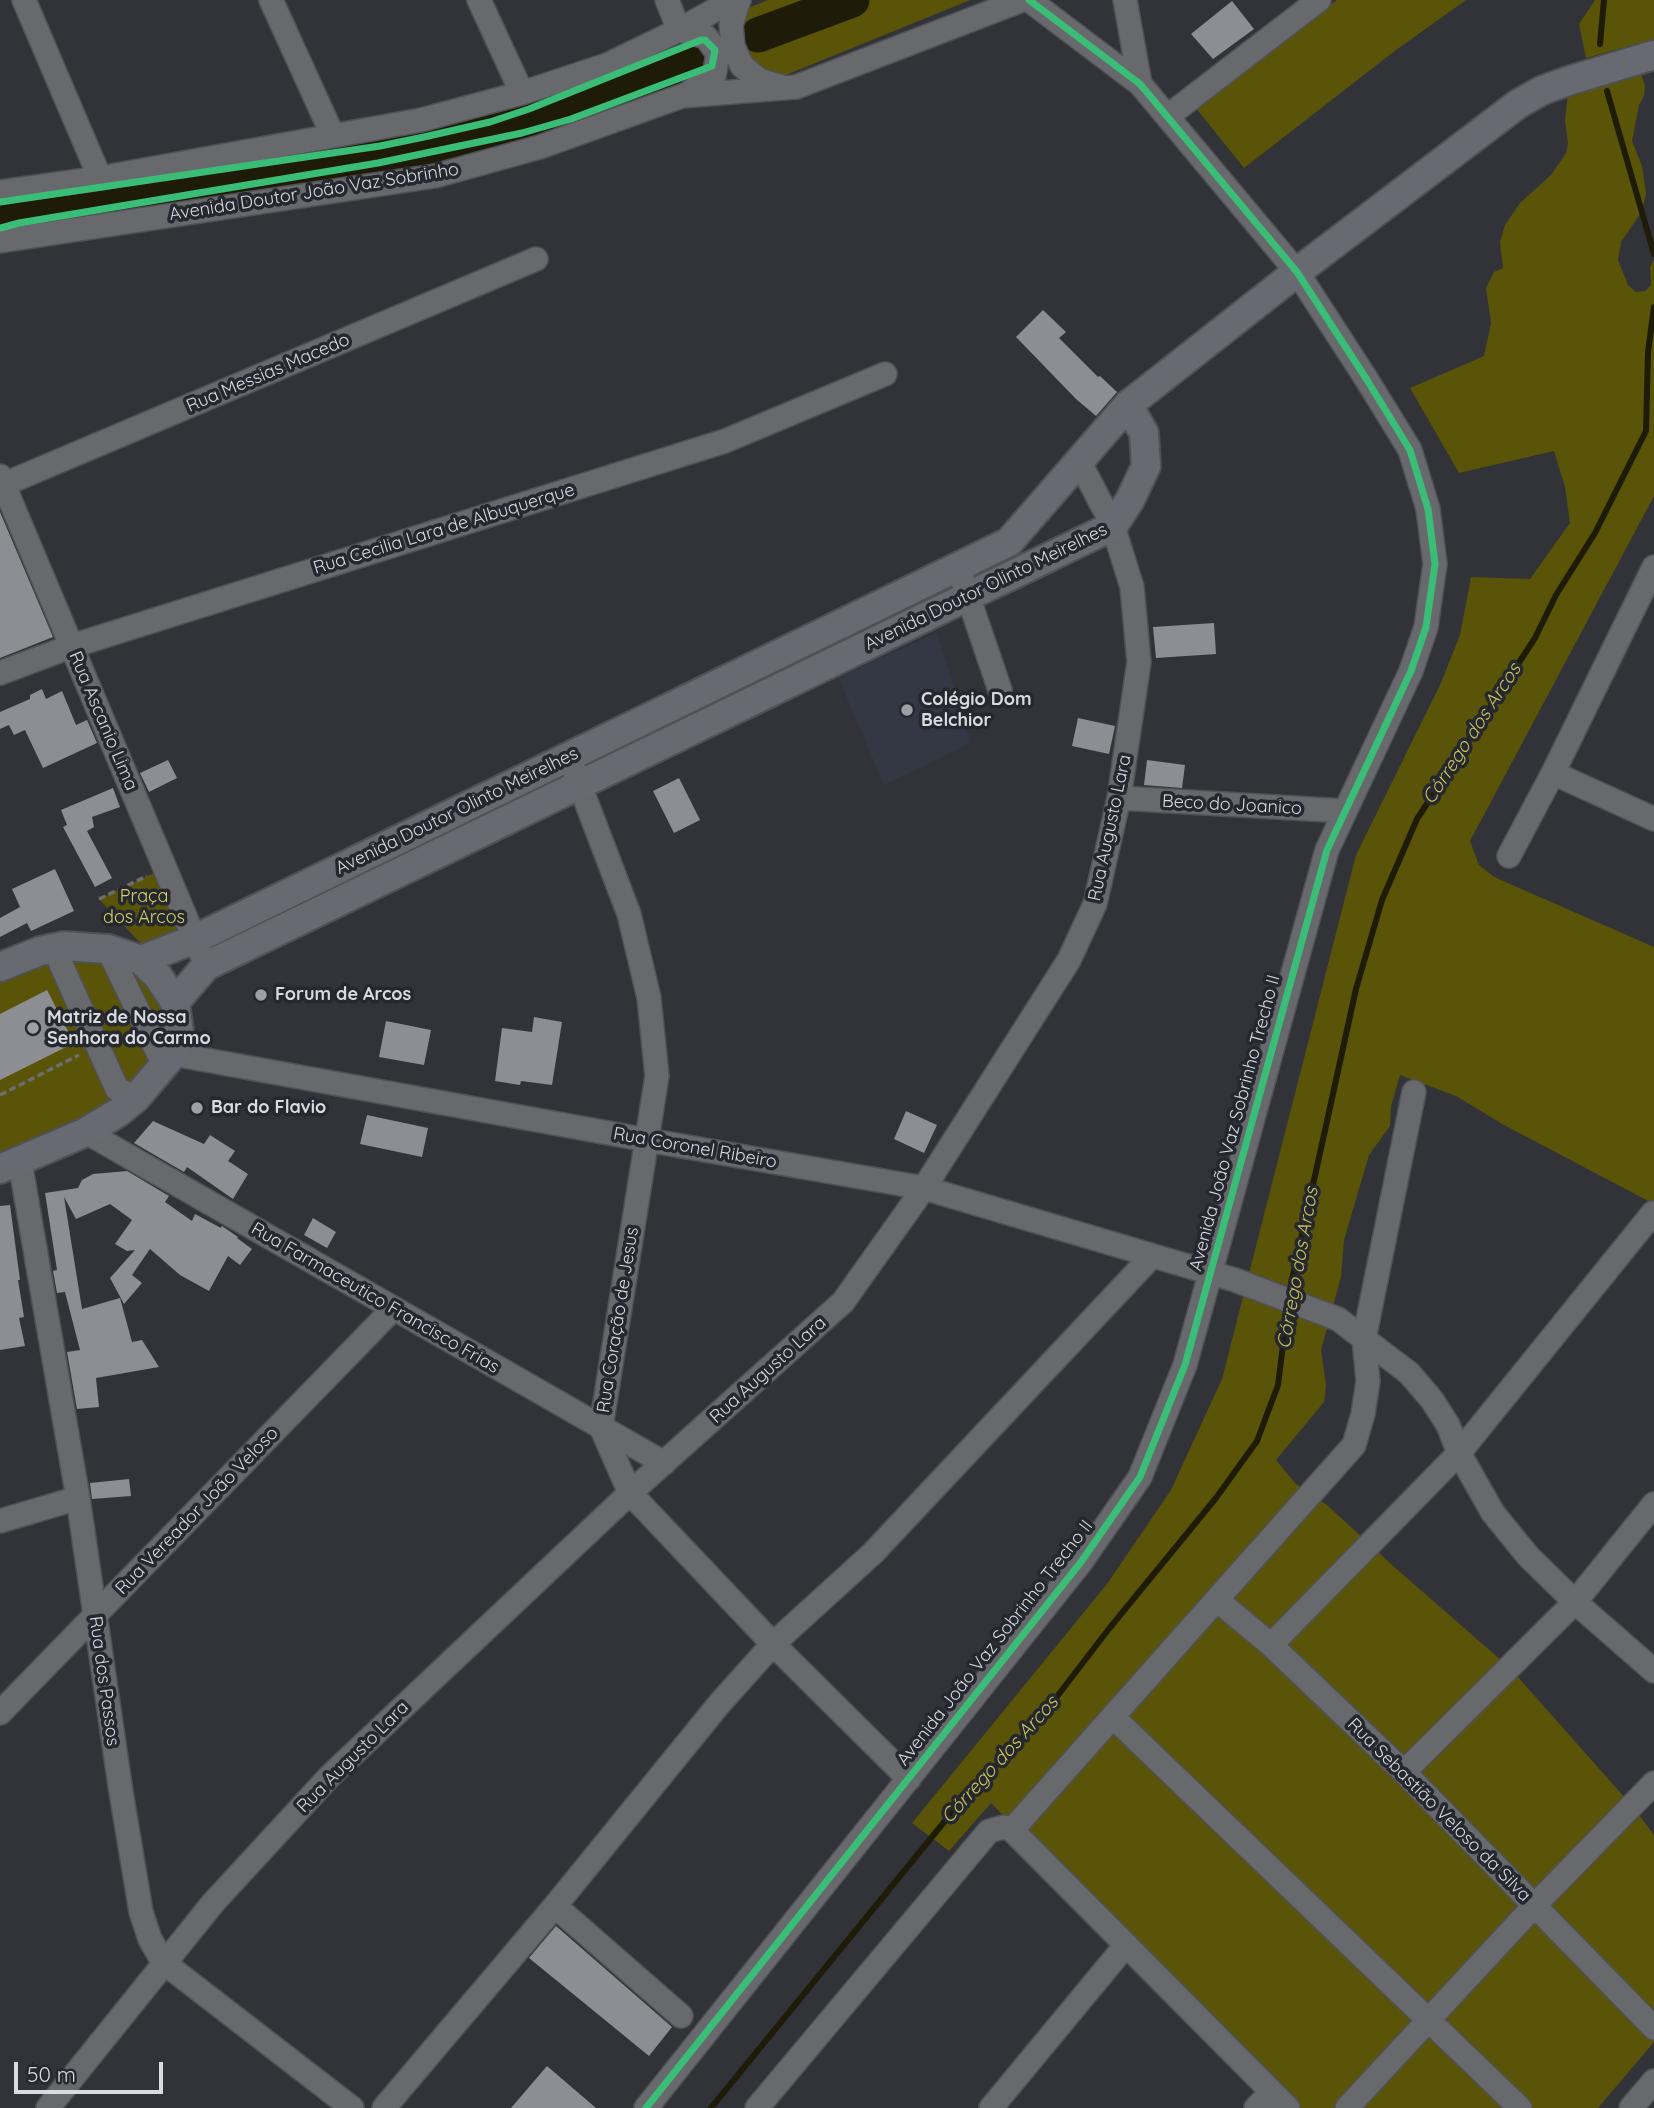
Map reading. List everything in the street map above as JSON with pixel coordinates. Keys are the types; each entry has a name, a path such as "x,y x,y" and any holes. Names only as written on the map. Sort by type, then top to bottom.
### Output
{"main road":[{"path":"1128,405 1518,104 1542,90 1650,56"},
{"name":"Avenida Doutor Olinto Meirelhes","path":"141,961 195,939 1009,542 1128,405 1144,433 1146,466 1114,526 206,966 174,1002"},
{"path":"776,656 790,683"},
{"path":"383,847 396,874"},
{"path":"0,967 40,951 64,946 108,949 141,961 158,976 174,1002 179,1017 179,1032 168,1059 135,1098 119,1112 86,1132 10,1165"}],"street":[{"path":"24,0 100,178"},
{"path":"271,0 333,136"},
{"path":"479,0 522,93"},
{"path":"667,0 680,30"},
{"path":"0,192 100,178 421,120 522,93 607,65 680,30 733,0"},
{"path":"739,0 731,25 733,46 742,66 759,80 774,86 796,87"},
{"name":"Avenida Doutor João Vaz Sobrinho","path":"0,241 435,176 540,147 682,96 796,87 1022,0"},
{"name":"Avenida João Vaz Sobrinho Trecho II","path":"646,2108 1081,1562 1140,1477 1185,1366 1327,850 1411,671 1426,627 1435,564 1428,509 1410,450 1297,272 1168,116 1140,84 1029,0"},
{"path":"1125,0 1140,84"},
{"path":"1168,116 1319,0"},
{"path":"680,30 706,37 718,54 714,76 682,96"},
{"name":"Rua Messias Macedo","path":"1,482 536,259"},
{"name":"Rua Cecilia Lara de Albuquerque","path":"0,673 72,646 725,441 885,374"},
{"name":"Rua Augusto Lara","path":"48,2108 213,1903 330,1776 630,1493 844,1302 925,1188 1069,960 1095,904 1119,798 1139,662 1132,587 1114,526 1079,461"},
{"name":"Rua Ascanio Lima","path":"1,482 206,966"},
{"path":"958,567 1000,690"},
{"path":"1509,856 1646,605 1654,567"},
{"name":"Rua Coração de Jesus","path":"569,757 629,914 649,998 657,1076 601,1427 630,1493 773,1644 909,1779"},
{"path":"1553,773 1654,819"},
{"name":"Beco do Joanico","path":"1119,798 1345,811"},
{"path":"64,946 60,962 117,1089 135,1098"},
{"path":"108,949 168,1059"},
{"name":"Rua Coronel Ribeiro","path":"168,1059 925,1188 1235,1280 1338,1319 1409,1373 1432,1400 1448,1425 1459,1452 1493,1513 1528,1556 1575,1602 1654,1671"},
{"path":"1012,1830 1354,1445 1363,1414 1368,1381 1364,1339 1414,1092"},
{"name":"Rua Farmaceutico Francisco Frias","path":"86,1132 664,1463"},
{"name":"Rua dos Passos","path":"10,1165 78,1498 121,1792 141,1912 150,1939 163,1962 352,2108"},
{"path":"1271,1645 1459,1452 1653,1213"},
{"path":"384,2108 555,1906 712,1713 773,1644 873,1553 1152,1256"},
{"name":"Rua Vereador João Veloso","path":"0,1713 393,1309"},
{"path":"0,1521 78,1498"},
{"path":"1404,1772 1575,1602 1654,1504"},
{"name":"Rua Sebastião Veloso da Silva","path":"1217,1600 1271,1645 1404,1772 1654,2028"},
{"path":"1112,1717 1520,2108"},
{"path":"1347,2108 1535,1905 1654,1783"},
{"path":"757,2108 989,1831 1004,1827 1012,1830 1126,1945 1272,2103"},
{"path":"555,1906 681,2015"},
{"path":"991,2108 1126,1945"}],"path":[{"path":"99,899 164,868"},
{"path":"0,1095 82,1054"}],"shaded area":[{"name":"Colégio Dom Belchior","path":"937,633 971,743 884,785 838,677"}],"green space":[{"path":"768,0 970,0 781,77 745,66 732,27 746,9"},
{"path":"1337,0 1466,0 1396,50 1244,168 1195,107"},
{"path":"1595,0 1654,0 1654,39 1586,58 1579,24"},
{"path":"1641,74 1645,86 1644,96 1639,105 1632,141 1642,166 1646,193 1642,211 1621,242 1618,260 1628,285 1636,292 1645,291 1651,285 1650,267 1654,260 1654,496 1470,841 1479,865 1494,877 1654,947 1654,1204 1504,1125 1456,1096 1400,1075 1391,1106 1390,1126 1369,1155 1344,1240 1341,1277 1321,1350 1326,1385 1324,1402 1276,1460 1295,1483 1327,1505 1510,1668 1633,1807 1654,1835 1654,2042 1598,2108 1293,2108 991,1803 949,1851 912,1823 1107,1584 1171,1490 1222,1379 1356,855 1441,683 1460,635 1471,577 1530,579 1570,523 1565,487 1554,451 1459,473 1410,388 1484,356 1491,323 1486,288 1494,272 1503,268 1500,242 1505,225 1520,203 1551,175 1566,153 1568,93"},
{"name":"Praça dos Arcos","path":"156,872 183,928 144,947 99,899"},
{"path":"107,952 160,1066 148,1080 0,1166 0,970"},
{"path":"111,952 156,977 171,1052"}],"building":[{"path":"1232,1 1254,29 1213,59 1191,34"},
{"path":"1043,310 1066,332 1059,338 1117,392 1096,416 1016,337"},
{"path":"0,512 53,637 0,658"},
{"path":"1214,623 1216,654 1156,658 1153,627"},
{"path":"42,689 46,699 62,691 76,725 87,720 97,743 43,768 25,730 14,735 9,725 0,729 0,712 30,699 30,695"},
{"path":"1078,718 1115,726 1109,754 1072,746"},
{"path":"168,760 177,778 149,792 140,773"},
{"path":"1147,760 1185,765 1182,788 1144,785"},
{"path":"679,778 700,820 674,833 653,791"},
{"path":"113,788 120,807 92,817 94,827 87,831 112,878 95,887 63,827 67,825 61,810"},
{"path":"55,869 74,911 31,931 27,923 0,937 0,918 20,907 12,889"},
{"name":"Matriz de Nossa Senhora do Carmo","path":"47,990 74,1043 0,1080 0,1014"},
{"path":"534,1017 562,1022 552,1085 521,1081 520,1085 495,1081 502,1028 532,1032"},
{"path":"386,1021 431,1030 424,1065 379,1057"},
{"path":"906,1111 937,1125 924,1153 894,1139"},
{"path":"367,1115 428,1128 422,1157 360,1144"},
{"path":"153,1121 204,1144 210,1135 235,1151 228,1161 248,1174 233,1199 187,1167 184,1172 134,1143"},
{"path":"127,1171 169,1196 165,1202 192,1221 195,1214 221,1228 222,1226 252,1249 240,1265 228,1256 209,1291 180,1275 150,1249 132,1275 142,1283 124,1304 110,1278 135,1250 127,1251 115,1244 132,1220 110,1204 76,1219 64,1197 82,1309 120,1298 132,1342 142,1340 159,1367 96,1378 99,1407 77,1409 67,1352 80,1350 65,1292 57,1293 53,1271 57,1270 45,1193 78,1188 82,1180 93,1174"},
{"path":"10,1205 24,1317 19,1318 25,1346 0,1350 0,1206"},
{"path":"313,1218 336,1232 327,1248 304,1235"},
{"path":"129,1479 131,1496 92,1499 90,1483"},
{"path":"556,1926 672,2027 649,2056 529,1958"},
{"path":"547,2066 596,2108 511,2108"}],"waterway":[{"path":"758,35 852,0"},
{"name":"Córrego dos Arcos","path":"1600,44 1604,0"},
{"path":"0,215 324,165 441,144 540,117 695,62"},
{"name":"Córrego dos Arcos","path":"1607,91 1654,254"},
{"name":"Córrego dos Arcos","path":"1289,1294 1356,989 1382,900 1417,819 1535,638 1556,595 1595,533 1646,431 1648,352 1654,307"},
{"name":"Córrego dos Arcos","path":"711,2108 949,1816 1039,1720 1108,1630 1216,1498 1257,1441 1278,1385 1288,1305"}],"cycle path":[{"path":"646,2108 1081,1562 1140,1477 1185,1365 1327,850 1411,671 1426,627 1435,564 1428,509 1410,450 1367,380 1297,272 1140,84 1029,0"},
{"path":"0,202 380,146 424,137 490,122 529,109 701,40 705,40 715,50 712,66 571,119 522,133 378,163 0,228"}],"place":[{"name":"Colégio Dom Belchior","path":"907,710"},
{"name":"Forum de Arcos","path":"261,995"},
{"name":"Matriz de Nossa Senhora do Carmo","path":"33,1028"},
{"name":"Bar do Flavio","path":"197,1108"}]}
